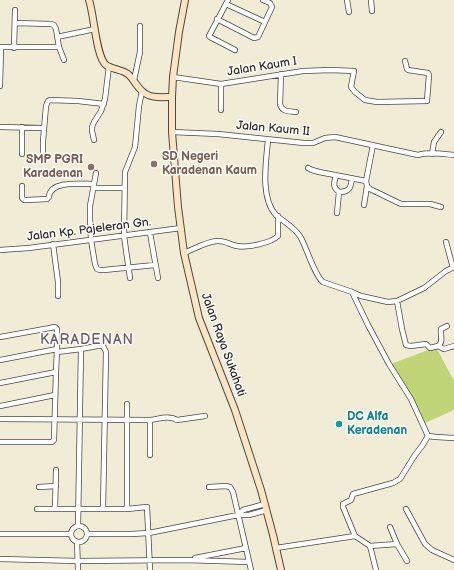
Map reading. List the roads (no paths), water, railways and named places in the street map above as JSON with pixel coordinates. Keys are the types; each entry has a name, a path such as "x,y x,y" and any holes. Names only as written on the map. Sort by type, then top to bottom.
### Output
{"main road":[{"path":"89,0 93,13 99,49 102,59 107,65 126,72 142,91 152,97 172,97"},
{"name":"Jalan Raya Sukahati","path":"185,0 179,32 172,97 172,132 184,253 199,318 235,410 266,507 281,570"}],"street":[{"path":"217,20 256,38 258,37 272,6 270,3 263,0"},
{"path":"347,0 350,12"},
{"path":"371,0 372,11"},
{"path":"235,50 210,37 209,35 227,2 265,22"},
{"path":"14,48 15,10"},
{"path":"15,23 54,25 59,47 64,60"},
{"path":"134,80 140,52 140,26"},
{"path":"57,37 95,29"},
{"path":"0,86 0,48 59,47"},
{"name":"Jalan Kaum I","path":"173,77 221,84 281,74 319,70 354,71 351,85 354,92 365,100 377,102 427,101 428,73 408,70 405,61"},
{"path":"94,140 92,127 104,104 109,66"},
{"path":"281,74 281,108 283,110 296,112"},
{"path":"221,84 221,110"},
{"path":"130,278 124,236 125,172 127,164 135,148 142,91"},
{"path":"42,154 46,106 48,100 104,104"},
{"path":"0,127 44,128"},
{"path":"22,127 22,154"},
{"name":"Jalan Kaum II","path":"172,132 218,134 309,143 335,137 418,155 454,155"},
{"path":"432,154 434,142 441,132"},
{"path":"268,140 266,158 266,190 270,207 297,232 321,280 327,284 361,296 388,302 397,301 419,291 446,271 454,268 446,242"},
{"path":"364,205 373,145"},
{"path":"308,168 319,172 352,178 367,184 370,189 401,204 430,204 441,206"},
{"path":"96,173 90,206 91,240 97,269 104,270 155,265"},
{"path":"336,175 334,186 339,192 337,213"},
{"path":"339,192 343,192 351,187 352,178"},
{"path":"22,186 22,198 24,200 48,199 52,189 62,184 124,188"},
{"path":"184,253 214,241 239,246 251,246 277,238 278,216"},
{"name":"Jalan Kp. Pajeleran Gn.","path":"0,250 29,248 181,228"},
{"path":"150,233 158,278"},
{"path":"53,244 58,296"},
{"path":"352,292 368,326 411,399 428,436"},
{"path":"397,301 406,345 411,346 426,344 430,348 438,346 444,349 454,346"},
{"path":"438,346 441,342 441,329 447,326"},
{"path":"0,337 54,327 57,331 54,440 52,442 0,442"},
{"path":"0,360 57,350 81,349 97,346 103,346 105,348 103,509"},
{"path":"78,526 81,349"},
{"path":"0,383 56,372"},
{"path":"0,406 55,395"},
{"path":"127,404 127,509"},
{"path":"0,419 127,421 170,417 177,420 205,416"},
{"path":"150,420 150,455"},
{"path":"428,436 454,438"},
{"path":"397,544 370,546 354,536 343,504 351,500 353,494 393,483 400,479 428,436"},
{"path":"55,509 56,470"},
{"path":"39,487 56,486"},
{"path":"209,487 226,486 230,487 233,492 251,570"},
{"path":"37,509 127,509 148,507 150,570"},
{"path":"87,534 149,533 238,515 249,515 266,507"},
{"path":"406,509 425,544 432,550 454,560"},
{"path":"71,534 72,530 78,526"},
{"path":"78,526 84,528 87,534"},
{"path":"390,527 397,544 407,561"},
{"path":"0,534 71,534"},
{"path":"71,534 77,542 78,570"},
{"path":"77,542 84,540 87,534"},
{"path":"276,548 354,536"},
{"path":"370,546 376,570"},
{"path":"184,560 246,548"},
{"path":"0,559 78,561 184,560 249,562"}],"place":[{"name":"SD Negeri Karadenan Kaum","path":"154,164"},
{"name":"SMP PGRI Karadenan","path":"91,167"},
{"name":"DC Alfa Keradenan","path":"339,424"}],"district":[{"name":"KARADENAN","path":"87,340"}]}
